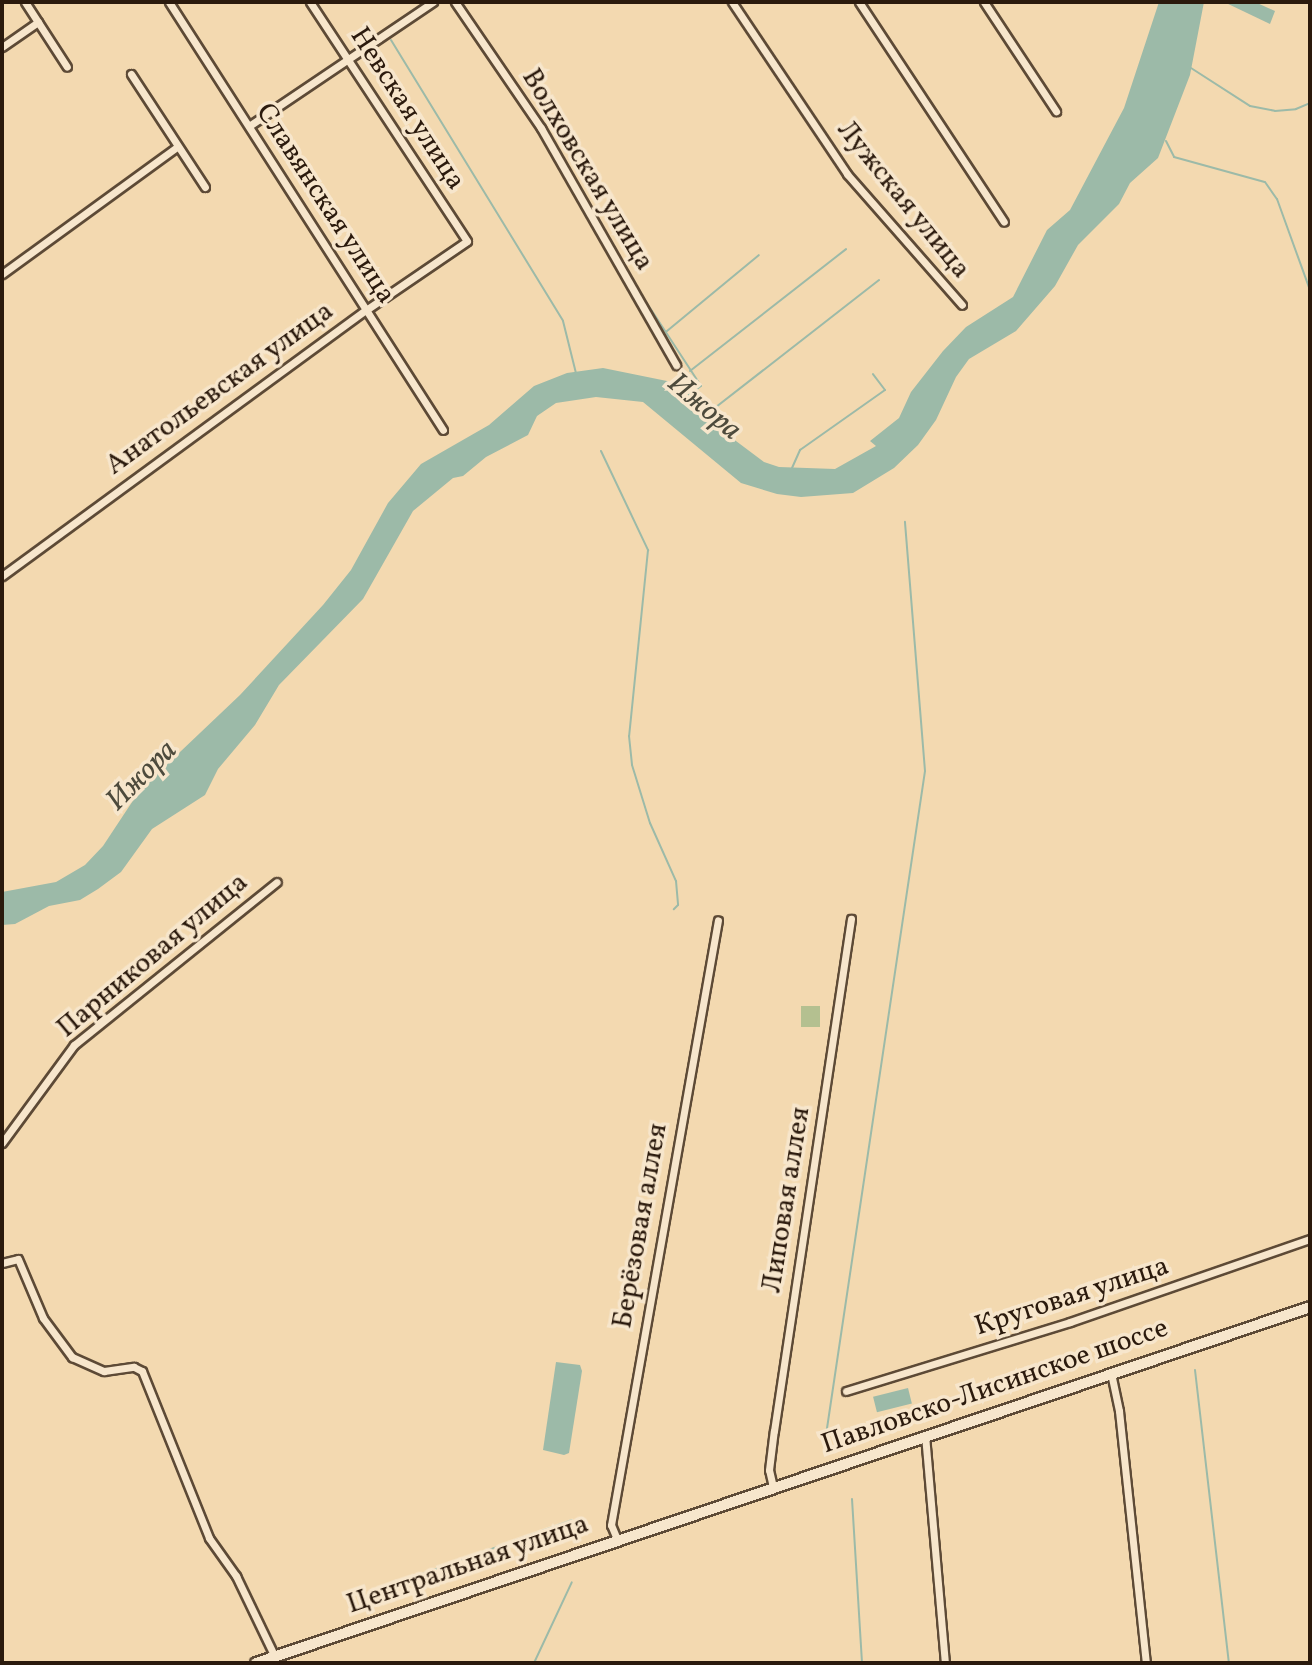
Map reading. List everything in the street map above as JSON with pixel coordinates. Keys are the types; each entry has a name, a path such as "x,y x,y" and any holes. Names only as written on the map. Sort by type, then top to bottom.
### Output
{"main road":[{"name":"Павловско-Лисинское шоссе","path":"696,1513 1310,1307"},
{"name":"Центральная улица","path":"256,1663 696,1513"}],"street":[{"path":"25,2 67,67"},
{"name":"Славянская улица","path":"169,2 443,430"},
{"name":"Невская улица","path":"310,2 467,241"},
{"path":"249,126 433,2"},
{"name":"Волховская улица","path":"455,2 541,128 676,365"},
{"name":"Лужская улица","path":"732,2 847,174 962,305"},
{"path":"859,2 1004,222"},
{"path":"984,2 1056,111"},
{"path":"2,47 38,22"},
{"path":"131,74 205,187"},
{"path":"2,274 177,147"},
{"name":"Анатольевская улица","path":"2,576 366,310 467,241"},
{"name":"Парниковая улица","path":"2,1143 74,1045 277,882"},
{"name":"Липовая аллея","path":"773,1487 769,1470 774,1431 851,919"},
{"name":"Берёзовая аллея","path":"617,1539 611,1525 718,920"},
{"name":"Круговая улица","path":"846,1391 1055,1327 1310,1239"},
{"path":"2,1263 18,1259 43,1318 72,1357 104,1371 134,1367 142,1371 209,1538 236,1576 275,1657"},
{"path":"1111,1373 1119,1411 1146,1663"},
{"path":"925,1435 945,1663"}],"green space":[{"path":"801,1006 820,1006 820,1027 801,1027"}],"shaded area":[{"name":"Ижора","path":"1159,2 1204,2 1190,75 1158,158 1130,183 1119,204 1078,245 1055,286 1016,331 969,359 956,377 936,420 918,445 894,468 853,493 801,497 777,494 741,483 643,402 596,397 556,403 537,416 528,435 486,457 463,476 453,478 413,511 363,599 279,685 255,725 218,769 205,795 152,829 121,872 98,889 80,900 49,906 15,924 2,925 2,892 56,882 85,865 103,846 140,790 240,695 323,605 351,570 388,503 421,464 489,425 534,386 567,373 603,368 667,381 679,387 728,435 764,462 779,467 835,469 876,446 870,441 899,418 911,392 943,351 966,327 1013,297 1047,230 1070,210 1124,108"},
{"path":"1224,2 1255,2 1275,11 1270,24"},
{"path":"556,1362 580,1365 582,1371 569,1453 564,1455 543,1450"},
{"path":"908,1388 912,1404 877,1412 873,1397"}],"waterway":[{"path":"391,40 563,321 576,373"},
{"path":"1191,68 1250,106 1275,111 1296,109 1310,103"},
{"path":"1166,141 1174,157 1265,182 1277,199 1310,290"},
{"path":"690,371 846,249"},
{"path":"667,331 759,255"},
{"path":"707,414 879,280"},
{"path":"633,282 701,386 686,397"},
{"path":"792,468 800,450 885,390 873,374"},
{"path":"601,451 648,550 629,736 632,765 650,823 676,881 678,905 674,909"},
{"path":"826,1435 925,771 905,522"},
{"path":"1195,1370 1229,1663"},
{"path":"852,1499 862,1663"},
{"path":"397,1583 572,1520"},
{"path":"534,1663 572,1582"}]}
